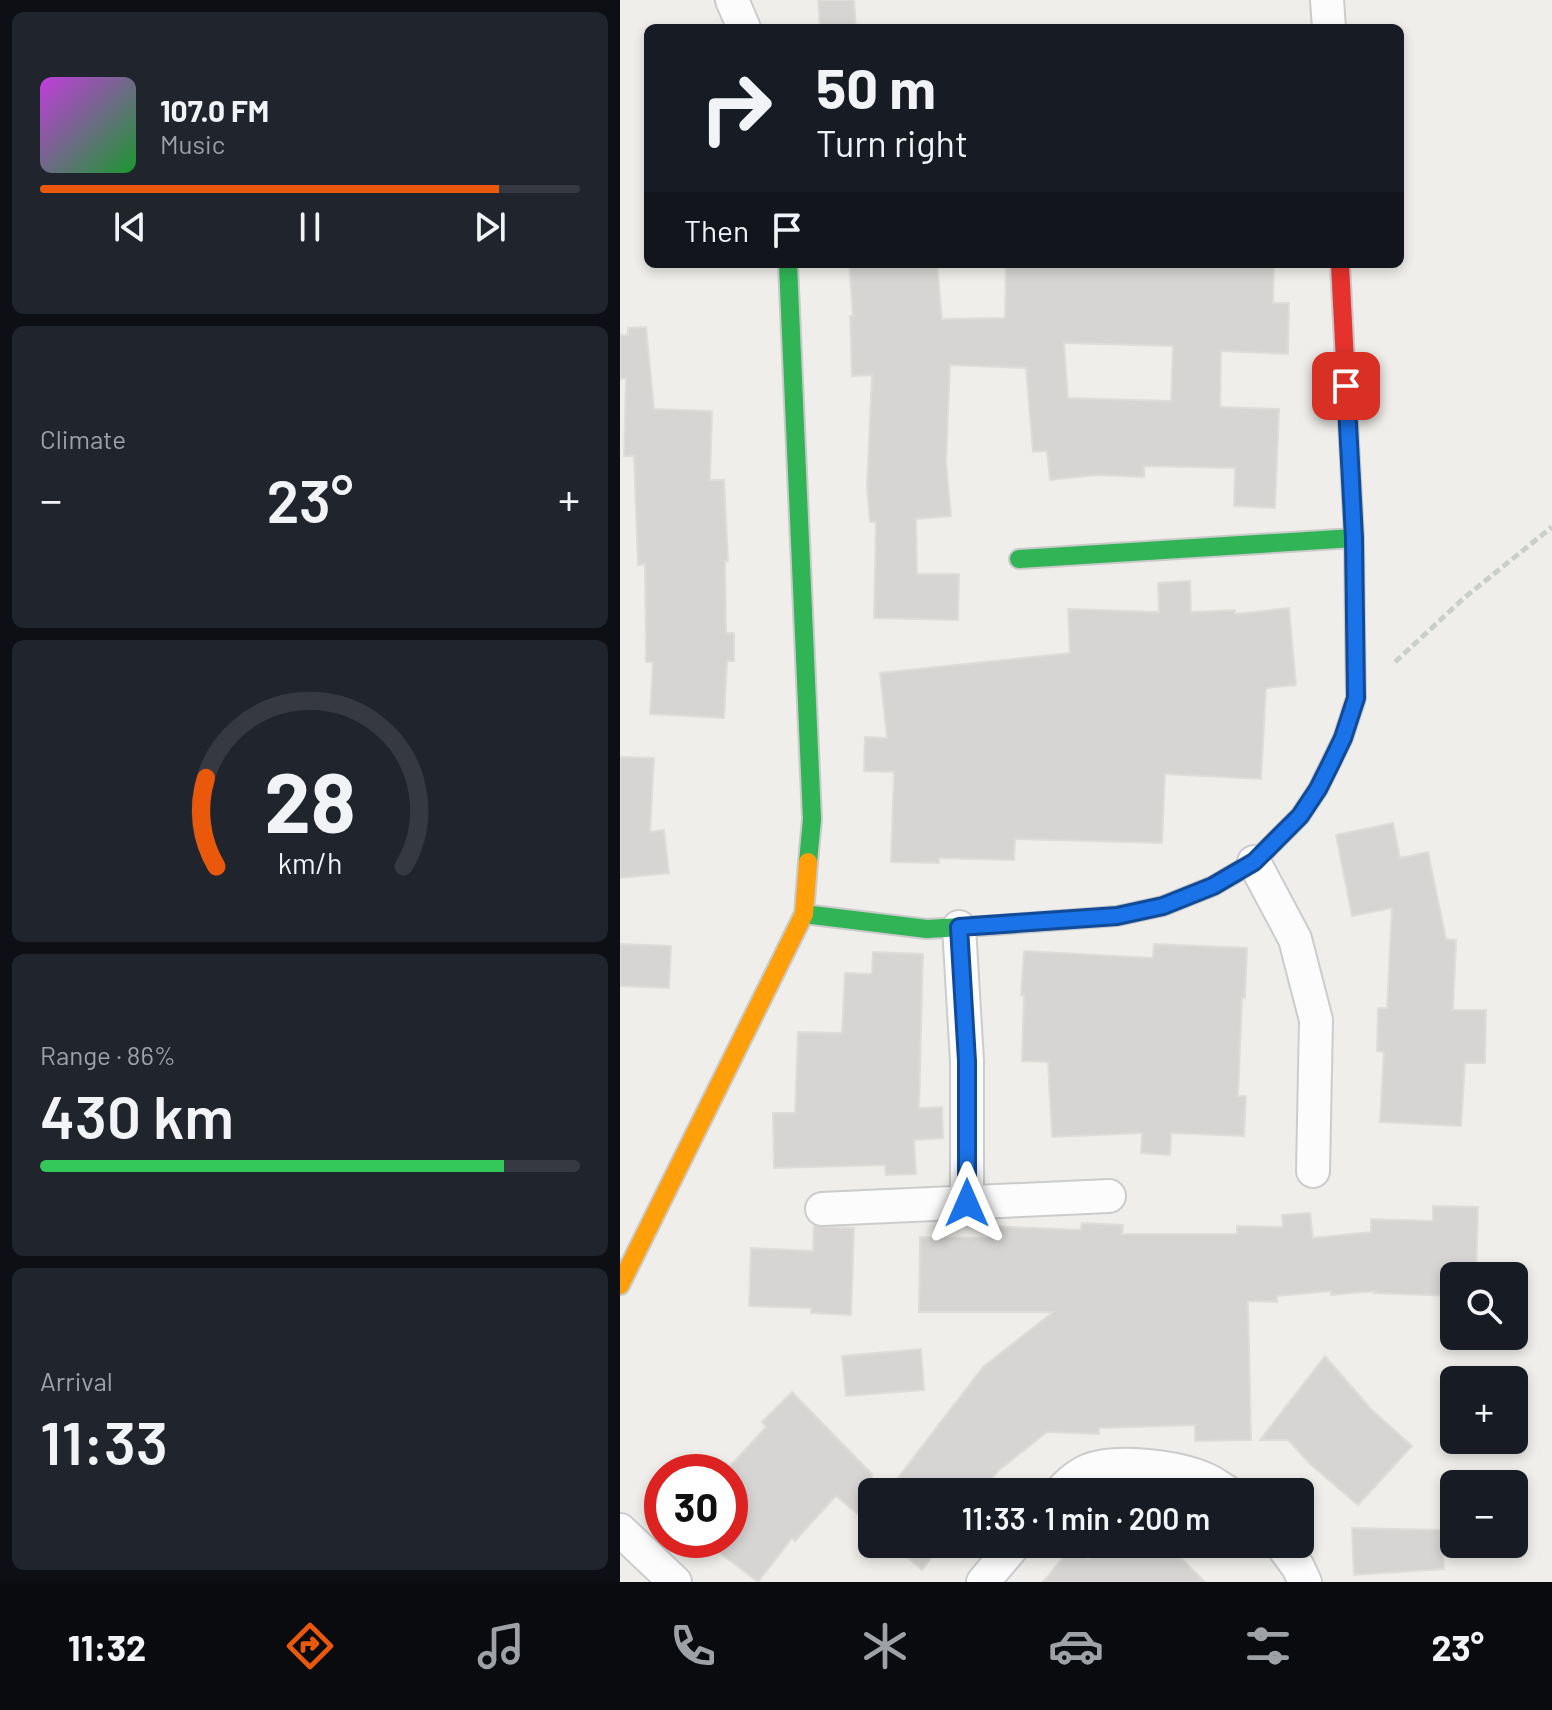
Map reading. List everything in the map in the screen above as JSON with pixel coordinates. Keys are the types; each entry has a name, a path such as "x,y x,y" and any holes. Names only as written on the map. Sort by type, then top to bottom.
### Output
{"street":[{"path":"732,0 742,24"},
{"path":"1327,0 1329,24"},
{"path":"620,1285 804,914 812,819 788,268"},
{"path":"804,914 927,929 1117,916 1163,906 1213,886 1254,862 1300,816 1318,789 1343,738 1356,698 1354,538 1340,268"},
{"path":"1019,559 1354,538"},
{"path":"1254,862 1295,939 1316,1020 1313,1171"},
{"path":"959,927 967,1061 967,1203"},
{"path":"822,1209 1109,1196"},
{"path":"1074,1478 1091,1469 1109,1465 1161,1467 1205,1478"},
{"path":"620,1530 675,1582"},
{"path":"983,1582 1003,1558"},
{"path":"1291,1558 1305,1582"}],"path":[{"path":"1356,698 1464,598 1552,527"}],"building":[{"path":"818,0 854,0 856,24 820,24"},
{"path":"849,268 937,268 942,319 1005,318 1006,268 1274,268 1273,303 1289,303 1288,354 1221,351 1220,407 1279,409 1275,508 1234,506 1235,468 1144,466 1144,477 1097,475 1050,480 1047,451 1033,452 1026,368 950,365 946,462 951,516 916,519 917,574 959,574 958,620 874,618 876,522 870,522 867,486 872,375 852,376 850,316 853,316","holes":["1064,343 1173,346 1171,401 1068,398"]},
{"path":"646,327 654,409 712,411 710,480 724,480 728,561 725,561 726,633 734,633 734,661 727,661 724,718 650,714 653,662 646,662 645,564 638,565 634,456 624,456 626,378 620,379 620,335 628,335 628,328"},
{"path":"1190,581 1191,612 1235,610 1235,614 1289,608 1296,685 1266,688 1261,779 1165,774 1162,843 1015,839 1014,860 939,858 939,863 891,862 894,772 864,771 865,737 887,738 880,673 1070,653 1068,609 1159,612 1158,583"},
{"path":"620,757 654,758 650,832 664,830 669,873 620,878"},
{"path":"1393,823 1400,858 1428,852 1446,939 1456,940 1453,1010 1486,1010 1485,1063 1465,1063 1461,1126 1380,1122 1384,1052 1377,1051 1378,1008 1387,1008 1392,908 1352,916 1336,835"},
{"path":"620,944 671,946 669,988 620,986"},
{"path":"1154,944 1247,948 1238,1096 1246,1096 1244,1136 1171,1133 1170,1155 1141,1153 1142,1133 1052,1137 1048,1062 1022,1061 1024,951 1153,958"},
{"path":"873,952 923,954 919,1108 942,1107 943,1138 914,1140 916,1174 886,1175 885,1165 774,1168 773,1113 795,1113 798,1032 842,1033 845,973 872,974"},
{"path":"1433,1206 1478,1207 1476,1262 1440,1262 1440,1295 1374,1293 1376,1291 1331,1295 1331,1291 1277,1296 1277,1302 1248,1301 1251,1440 1195,1441 1195,1425 1099,1428 1099,1434 1047,1432 993,1478 898,1478 983,1367 1053,1312 919,1312 920,1237 989,1238 989,1226 1081,1230 1082,1223 1123,1225 1122,1234 1237,1234 1237,1226 1283,1227 1282,1215 1310,1213 1313,1238 1371,1232 1371,1219 1433,1221"},
{"path":"814,1226 854,1228 851,1315 811,1313 811,1308 749,1306 751,1248 813,1251"},
{"path":"921,1349 924,1390 846,1396 842,1356"},
{"path":"1325,1356 1371,1409 1412,1446 1358,1505 1310,1464 1288,1440 1260,1440"},
{"path":"792,1392 872,1474 872,1478 858,1478 858,1514 836,1496 795,1541 792,1538 758,1582 727,1558 748,1558 748,1454 741,1454 766,1427 762,1422"},
{"path":"1352,1528 1440,1530 1440,1558 1443,1558 1444,1569 1354,1575"},
{"path":"908,1558 931,1558 922,1570"},
{"path":"1062,1558 1181,1558 1205,1582 1043,1582"}],"traffic: fast":[{"path":"788,268 812,819 808,862"},
{"path":"1019,559 1354,538"},
{"path":"804,914 927,929 997,925 1117,916 1163,906 1213,886 1254,862 1300,816 1318,789 1343,738 1356,698 1355,635"}],"traffic: slow":[{"path":"620,1285 804,914 808,862"}],"traffic: jam":[{"path":"1340,268 1354,538 1355,635"}],"route":[{"path":"967,1203 967,1061 959,927 1117,916 1163,906 1213,886 1254,862 1300,816 1318,789 1343,738 1356,698 1354,538 1346,386"}]}
